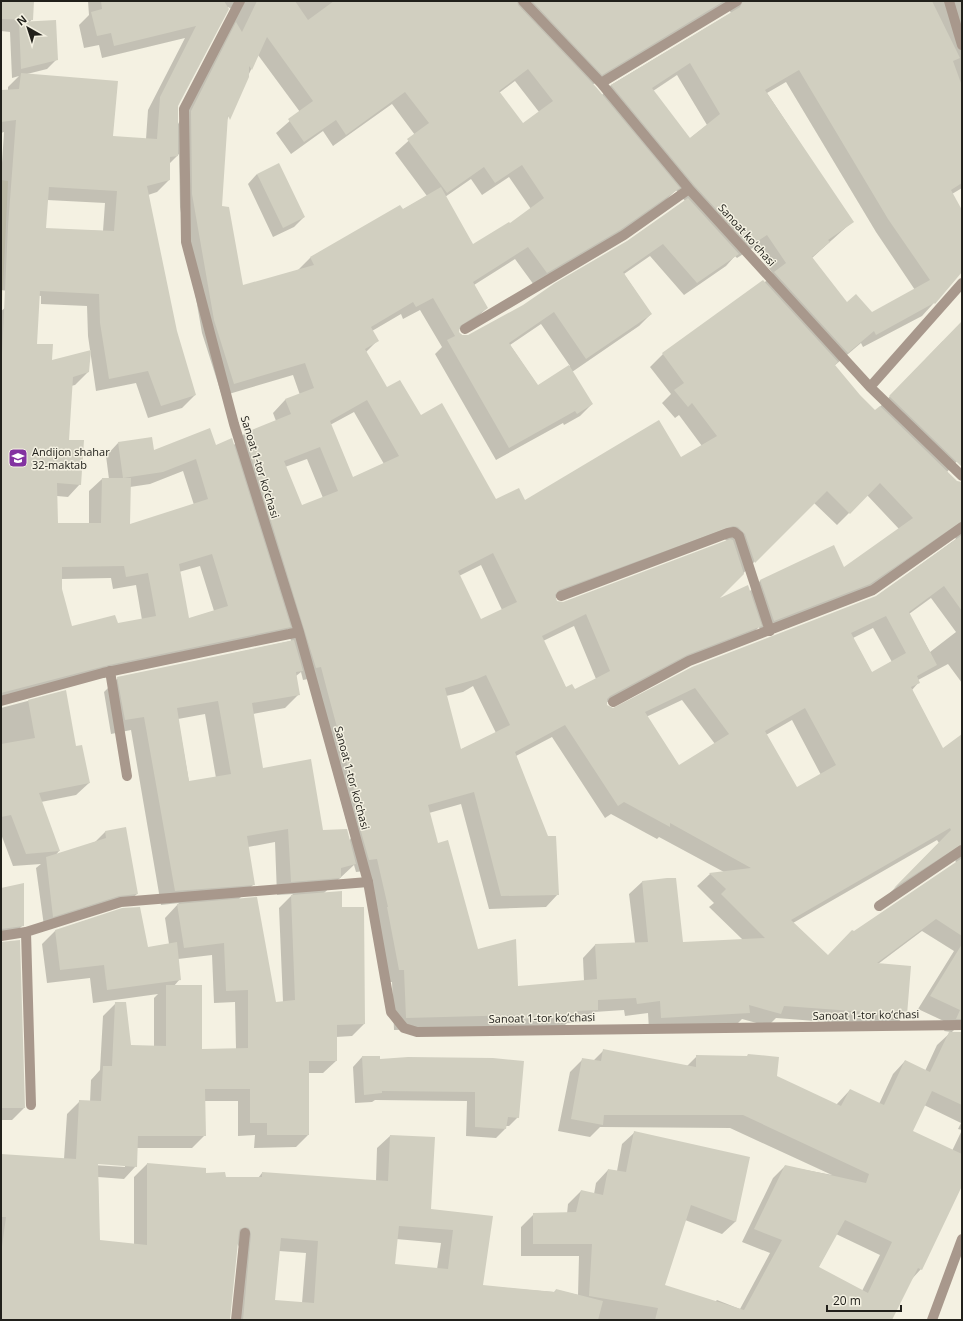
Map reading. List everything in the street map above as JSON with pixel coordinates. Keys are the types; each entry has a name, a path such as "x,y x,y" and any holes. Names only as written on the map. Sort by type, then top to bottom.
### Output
{"street":[{"name":"Sanoat 1-tor ko‘chasi","path":"240,1 184,109 186,242 234,424 299,632 368,882 391,1012 404,1028 418,1032 962,1026"},
{"name":"Sanoat koʻchasi","path":"523,1 602,83 689,189 870,387 962,476"},
{"path":"602,83 737,1"},
{"path":"949,1 962,45"},
{"path":"465,329 624,235 689,189"},
{"path":"870,387 962,282"},
{"path":"613,702 688,661 770,631 873,590 962,527"},
{"path":"561,596 666,555 734,532 739,536 770,631"},
{"path":"1,701 110,671 299,632"},
{"path":"110,671 127,776"},
{"path":"879,906 962,850"},
{"path":"1,936 26,932 121,902 368,882"},
{"path":"26,932 31,1105"},
{"path":"236,1320 245,1234"},
{"path":"932,1320 962,1239"}],"shaded area":[{"path":"1,180 8,181 1,331"}],"building":[{"path":"1,1 34,1 33,20 1,19"},
{"path":"101,1 224,1 229,9 178,106 178,156 170,157 170,180 147,186 177,331 196,395 161,406 148,371 109,379 100,323 99,294 40,291 37,344 53,344 52,360 91,350 89,372 73,377 69,440 84,440 81,485 57,483 58,523 101,523 102,478 123,478 118,442 152,437 154,450 210,428 216,445 232,438 291,627 109,665 1,693 1,376 8,226 16,120 1,122 1,90 19,89 21,73 118,81 113,136 157,139 160,97 196,26 114,46 111,33 97,36 91,12 102,9","holes":["49,187 117,191 114,231 46,228","196,459 208,499 130,524 131,478 123,478 163,472","212,554 228,606 189,618 179,564","124,566 126,577 148,573 156,616 118,623 115,615 72,626 62,589 62,567"]},
{"path":"257,1 295,1 308,20 334,1 517,1 518,5 596,87 680,188 620,230 547,273 528,247 473,282 488,308 460,326 459,332 462,335 468,335 523,305 555,283 627,241 688,198 739,254 697,283 663,244 623,272 652,314 586,359 554,312 509,343 538,385 569,365 593,404 577,414 575,411 509,448 447,340 455,336 433,298 416,307 413,302 371,327 379,341 365,349 387,387 400,380 421,415 442,403 496,499 519,488 525,500 659,420 681,457 717,436 692,403 688,407 674,390 684,383 662,353 763,280 838,362 835,365 860,395 875,410 880,406 957,481 962,482 962,521 870,584 774,621 760,580 834,545 844,567 913,518 880,483 850,514 827,491 755,563 745,534 738,527 733,526 559,590 555,595 557,601 563,602 730,539 733,540 744,574 720,598 748,585 762,626 687,655 610,696 607,699 607,705 613,708 692,667 876,596 962,535 962,611 944,586 909,612 937,665 917,676 920,683 911,687 943,748 962,734 962,844 894,888 951,830 950,828 791,920 828,955 852,930 854,931 962,858 962,936 936,919 877,963 911,966 907,1015 784,1006 781,1014 749,1005 750,1013 661,1018 660,1001 637,1004 636,998 598,1000 598,1010 576,1011 576,1015 556,1018 519,1019 519,1015 406,1018 404,970 399,970 388,907 377,859 369,860 360,828 364,828 321,667 316,668 244,433 291,414 285,399 314,388 305,363 234,384 214,320 192,194 191,111 236,22 242,32","holes":["267,37 313,101 288,119 304,142 336,120 346,135 405,92 429,123 407,139 447,193 484,167 495,183 522,165 544,198 510,223 509,222 473,244 441,187 403,209 400,205 310,257 314,265 243,285 229,207 222,206 228,115 230,120 249,77 249,66 252,70","528,69 553,101 523,123 499,91","367,400 399,456 353,477 330,421","320,447 338,491 302,505 284,461","493,553 517,602 481,619 458,571","586,614 610,671 575,689 572,684 566,687 542,636","886,616 906,653 872,672 851,633","486,675 510,725 461,749 445,688","695,688 729,734 679,765 645,712","805,708 836,765 797,787 765,731","565,725 618,806 624,802 670,827 670,823 751,868 709,873 726,889 721,894 765,938 683,942 676,878 642,881 648,942 595,944 597,979 518,986 516,939 478,949 448,840 438,843 428,805 474,792 501,896 559,895 556,836 548,836 515,752"]},
{"path":"532,1 724,1 602,75"},
{"path":"743,1 932,1 960,58 953,61 962,86 962,183 951,190 962,210 962,272 935,304 934,303 876,335 874,331 848,353 774,272 786,263 767,235 750,246 694,185 611,85 740,7","holes":["690,63 720,114 690,138 652,88","799,70 888,219 930,280 872,312 856,294 847,302 812,257 830,242 828,240 854,222 765,90"]},
{"path":"56,20 58,60 21,69 19,22"},
{"path":"279,163 305,217 283,228 257,174"},
{"path":"962,321 962,467 889,396"},
{"path":"294,640 303,671 296,672 300,695 252,703 263,768 311,759 323,830 347,829 356,864 341,868 341,878 291,882 288,829 247,836 255,885 175,891 144,717 125,720 117,677","holes":["218,701 231,774 189,781 177,708"]},
{"path":"66,690 76,746 82,745 90,783 39,793 60,851 26,854 11,815 1,817 1,744 35,738 28,700"},
{"path":"126,827 138,894 119,896 53,917 46,857 106,838 105,831"},
{"path":"24,883 24,926 1,929 1,888"},
{"path":"342,891 342,907 364,907 365,1024 337,1025 337,1061 309,1061 309,1135 267,1135 267,1123 250,1123 250,1089 205,1089 206,1136 138,1136 137,1167 98,1164 100,1240 147,1245 147,1163 206,1168 206,1173 225,1172 226,1177 262,1177 262,1172 388,1181 390,1135 435,1137 431,1209 493,1216 483,1285 555,1292 556,1289 603,1301 598,1320 243,1320 251,1234 249,1228 245,1227 240,1229 239,1232 230,1320 1,1320 1,1254 6,1217 1,1217 1,1154 76,1159 79,1100 101,1101 103,1066 112,1066 115,1002 126,1002 131,1045 166,1046 166,985 202,985 202,1049 248,1048 248,990 226,991 224,943 184,948 177,904 257,897 276,1002 295,1000 291,895","holes":["399,1226 453,1230 448,1269 395,1264","281,1238 318,1241 314,1303 275,1300"]},
{"path":"140,907 148,947 177,942 181,980 107,990 104,965 60,970 55,930 122,908"},
{"path":"20,940 25,1108 1,1108 1,942"},
{"path":"962,944 962,1019 956,1019 960,1010 930,996"},
{"path":"949,1032 962,1032 962,1105 932,1091 913,1131 962,1154 962,1186 922,1270 918,1268 892,1320 655,1320 658,1308 589,1296 592,1244 533,1244 533,1213 576,1212 581,1190 603,1195 608,1169 626,1172 634,1131 750,1157 736,1222 691,1205 665,1285 744,1310 782,1240 754,1229 785,1165 866,1183 869,1174 743,1115 604,1115 603,1125 571,1119 582,1058 601,1061 603,1049 696,1067 696,1055 747,1056 748,1054 779,1057 777,1076 841,1106 850,1089 884,1105 905,1060 930,1072","holes":["845,1220 892,1242 868,1293 819,1267"]},
{"path":"362,1056 380,1056 380,1059 408,1057 493,1058 524,1061 519,1118 508,1117 506,1129 475,1127 475,1092 382,1091 382,1093 364,1095"}],"place":[{"name":"Andijon shahar 32-maktab","path":"18,458"}]}
